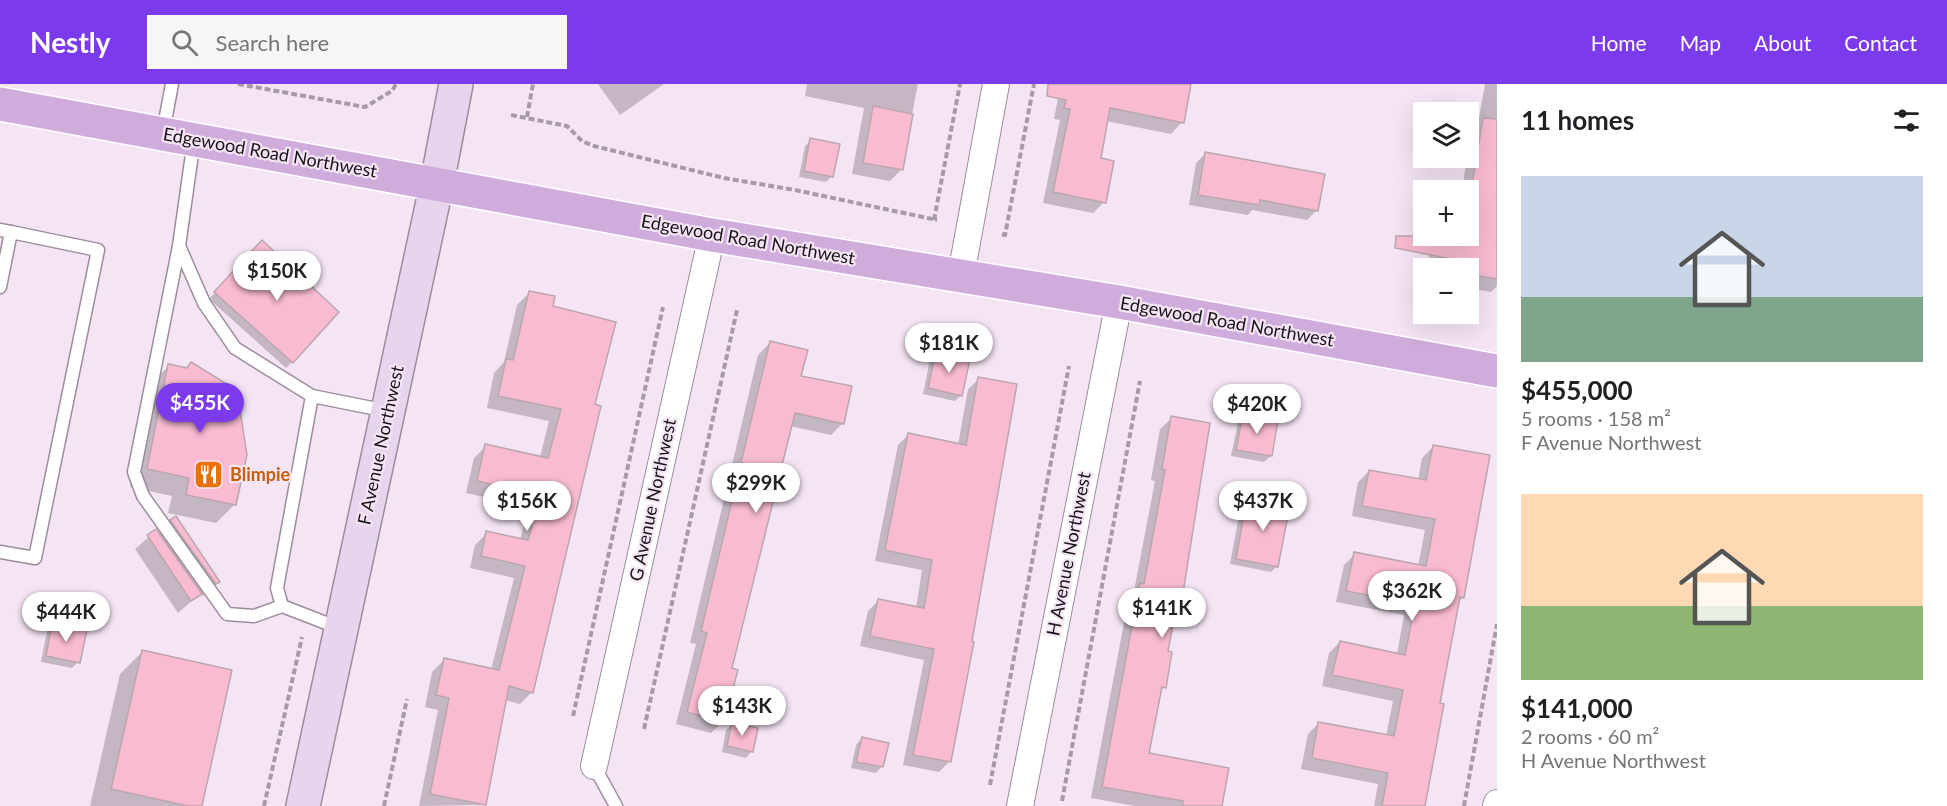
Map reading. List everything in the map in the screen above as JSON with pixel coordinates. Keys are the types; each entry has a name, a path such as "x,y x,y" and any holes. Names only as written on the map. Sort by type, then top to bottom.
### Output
{"main road":[{"name":"F Avenue Northwest","path":"303,806 437,183 456,84"},
{"name":"Edgewood Road Northwest","path":"0,104 712,235 1119,302 1497,371"}],"street":[{"path":"961,275 996,84"},
{"name":"G Avenue Northwest","path":"594,766 712,235"},
{"name":"H Avenue Northwest","path":"1020,806 1119,302"}],"lane":[{"path":"163,134 172,84"},
{"path":"194,139 180,246 134,472 143,496 227,614 254,616 282,606 341,628"},
{"path":"0,287 6,231 98,250 35,558 0,552"},
{"path":"180,246 204,303 235,348 312,396 388,411"},
{"path":"282,606 277,588 312,396"},
{"path":"594,766 616,806"}],"path":[{"path":"238,84 365,107 392,91 396,84"},
{"path":"527,117 533,84"},
{"path":"511,115 567,126 582,141 594,146 724,178 795,190 935,220 960,84"},
{"path":"1002,234 1005,235 1034,84"},
{"path":"573,716 663,307"},
{"path":"644,729 737,310"},
{"path":"990,785 1069,366"},
{"path":"1062,801 1140,381"},
{"path":"264,806 307,616"},
{"path":"1464,806 1497,624"},
{"path":"384,806 407,699"}],"building":[{"path":"1048,84 1191,84 1184,123 1110,108 1101,158 1114,161 1106,203 1053,192 1070,109 1064,108 1066,100 1047,96"},
{"path":"873,106 913,114 903,170 863,163"},
{"path":"1483,118 1497,119 1497,279 1479,276 1479,258 1446,258 1395,248 1396,236 1413,236 1413,246 1479,246 1479,180 1473,180 1475,168 1479,168 1479,143"},
{"path":"810,138 840,144 833,177 804,171"},
{"path":"1205,152 1325,174 1318,211 1260,200 1259,205 1198,195"},
{"path":"262,240 339,312 293,363 214,292"},
{"path":"529,291 555,296 553,306 616,322 595,404 601,406 533,693 509,686 486,805 430,794 449,698 436,695 444,658 499,670 525,566 481,556 486,531 528,540 540,495 477,481 485,444 548,458 561,409 498,396 506,359 513,360"},
{"path":"770,341 808,350 801,376 852,386 844,424 795,413 732,668 738,670 724,722 687,712 707,633 701,631"},
{"path":"936,351 970,359 962,396 928,388"},
{"path":"191,362 230,386 238,398 247,455 236,505 186,495 189,478 147,469 168,364 187,368"},
{"path":"978,377 1017,384 972,641 974,642 951,762 913,755 934,649 870,636 878,599 924,608 932,560 885,550 908,433 966,445"},
{"path":"1243,414 1278,420 1272,456 1236,450"},
{"path":"1171,416 1210,423 1183,593 1179,592 1168,651 1172,652 1166,688 1162,687 1149,753 1229,768 1222,806 1183,806 1183,801 1102,787 1140,583 1144,584 1165,470 1162,469"},
{"path":"1433,445 1490,455 1464,598 1460,597 1440,703 1444,704 1425,806 1382,806 1388,773 1312,758 1318,722 1394,736 1403,690 1332,675 1340,641 1405,655 1415,604 1346,591 1354,552 1426,566 1435,519 1362,506 1369,470 1426,480"},
{"path":"1247,497 1290,505 1278,567 1236,559"},
{"path":"176,516 220,582 216,584 170,520"},
{"path":"156,529 202,594 191,601 147,535"},
{"path":"52,623 87,630 80,663 46,656"},
{"path":"142,650 232,670 202,806 188,806 111,789"},
{"path":"732,722 758,728 753,752 727,746"},
{"path":"862,737 889,743 883,767 856,762"}],"place":[{"name":"Blimpie","path":"209,475"}]}
